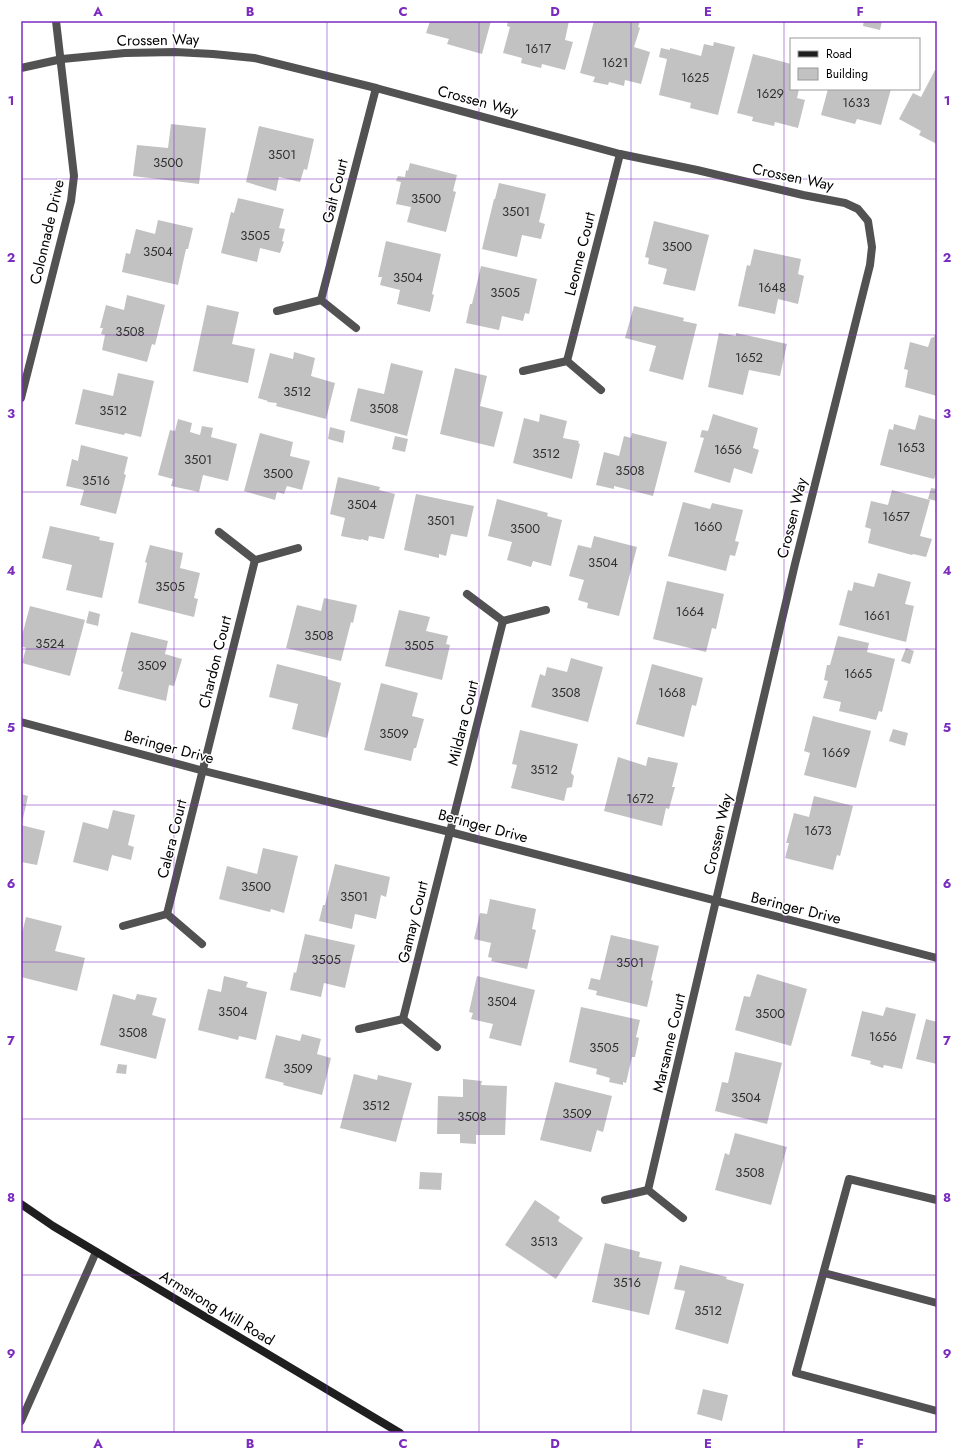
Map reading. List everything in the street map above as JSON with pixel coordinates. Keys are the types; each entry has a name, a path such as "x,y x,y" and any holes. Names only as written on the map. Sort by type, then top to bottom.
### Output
{"street":[{"name":"Colonnade Drive","path":"21,398 71,201 74,176 62,59 56,21"},
{"name":"Crossen Way","path":"21,68 62,59 125,53 174,52 254,58 376,88 620,154 845,203 858,209 868,220 872,248 870,265 795,564 716,902"},
{"name":"Galt Court","path":"321,300 376,88"},
{"name":"Leonne Court","path":"567,361 620,154"},
{"path":"277,311 321,300 356,328"},
{"path":"523,371 567,361 601,390"},
{"path":"219,532 255,560 298,548"},
{"name":"Chardon Court","path":"204,770 255,560"},
{"path":"467,594 503,621 546,610"},
{"name":"Mildara Court","path":"450,832 503,621"},
{"name":"Beringer Drive","path":"21,722 937,958"},
{"name":"Calera Court","path":"168,914 204,770"},
{"name":"Gamay Court","path":"403,1019 450,832"},
{"name":"Marsanne Court","path":"648,1190 716,902"},
{"path":"123,926 168,914 202,944"},
{"path":"359,1029 403,1019 437,1047"},
{"path":"937,1200 850,1179 796,1373 937,1411"},
{"path":"605,1200 648,1190 683,1218"},
{"name":"Armstrong Mill Road","path":"21,1204 53,1226 96,1252 400,1433"},
{"path":"21,1421 96,1252"},
{"path":"824,1273 937,1303"}],"building":[{"path":"430,21 491,21 482,54 447,44 449,39 426,33"},
{"path":"508,21 569,21 565,40 573,42 565,70 542,64 541,68 521,63 522,58 503,53 510,27 507,26"},
{"path":"594,21 640,21 638,27 640,28 634,47 650,52 641,84 625,80 624,86 609,82 608,85 593,82 595,77 580,73"},
{"path":"864,21 882,21 880,30 863,26"},
{"path":"714,42 735,47 718,115 690,108 691,103 659,95 667,59 659,57 661,48 670,50 670,48 701,56 704,44 713,46"},
{"path":"753,54 790,64 790,90 799,90 797,98 805,100 798,128 775,122 774,126 752,121 753,117 737,113"},
{"path":"935,70 937,71 937,144 919,135 921,131 899,119 913,93 921,97"},
{"path":"828,90 891,90 881,125 857,119 855,124 821,115"},
{"path":"171,124 206,128 199,184 133,176 137,145 168,148"},
{"path":"259,126 314,139 307,170 304,169 300,182 279,177 276,191 246,182"},
{"path":"410,163 457,175 453,191 456,192 446,232 407,222 411,207 396,204 401,182 396,181 398,176 405,177 406,170 408,171"},
{"path":"499,183 546,194 539,222 545,224 541,239 522,235 517,257 482,249"},
{"path":"238,198 284,209 279,228 285,229 282,241 284,242 280,253 260,248 257,262 221,253 231,212 234,213"},
{"path":"158,220 193,228 188,249 186,249 178,285 122,272 126,253 130,254 136,229 155,234"},
{"path":"654,221 709,235 695,291 663,284 667,269 648,264 649,258 645,257"},
{"path":"386,241 441,254 432,294 434,295 430,312 397,304 400,290 380,285 382,277 378,277"},
{"path":"754,249 801,259 798,274 804,276 798,304 778,299 775,314 738,306 747,265 750,266"},
{"path":"481,266 537,279 529,314 525,313 523,321 502,316 499,330 466,323"},
{"path":"127,295 165,305 155,345 152,344 147,362 102,350 105,335 101,334 103,328 100,328 106,305 124,310"},
{"path":"207,305 239,312 232,344 255,349 248,383 193,371"},
{"path":"634,306 684,318 683,321 697,324 683,380 649,371 656,346 625,338"},
{"path":"719,333 736,336 736,333 787,344 780,376 749,370 743,395 708,387"},
{"path":"937,335 937,396 905,387 908,370 904,369 910,342 928,347 931,338"},
{"path":"294,352 315,358 311,376 335,383 326,419 276,406 277,403 267,402 268,401 258,398 270,353 293,359"},
{"path":"391,363 423,371 407,436 350,421 358,388 384,394"},
{"path":"455,368 487,376 480,406 503,412 494,447 440,434"},
{"path":"118,373 154,381 141,437 125,433 124,435 75,424 83,389 113,396"},
{"path":"540,414 567,421 563,438 579,441 578,443 580,444 572,479 513,463 524,418 539,422"},
{"path":"713,414 758,428 753,448 759,450 752,474 734,468 730,483 694,472 704,438 700,437 702,430 708,431"},
{"path":"919,415 937,420 937,471 934,479 880,465 889,429 893,430 894,424 915,430"},
{"path":"178,419 192,423 190,432 200,435 202,426 213,428 211,437 237,444 228,481 203,475 199,492 171,486 173,479 158,475 170,430 175,431"},
{"path":"330,427 345,431 343,443 328,439"},
{"path":"260,433 293,442 290,456 310,461 302,490 287,486 284,494 277,492 275,500 244,491"},
{"path":"632,433 667,442 653,496 614,486 614,489 596,485 604,452 619,456 624,436 631,438"},
{"path":"395,436 408,439 405,452 392,449"},
{"path":"81,445 128,457 124,474 126,475 116,514 80,505 84,490 66,486 72,459 78,461"},
{"path":"338,477 380,487 379,490 395,494 384,539 369,536 368,541 341,536 345,518 330,514"},
{"path":"931,488 937,489 937,501 928,499"},
{"path":"892,490 930,500 920,536 932,539 926,557 912,555 868,543 871,529 865,527 871,501 888,505"},
{"path":"416,494 474,506 467,537 451,534 446,556 439,554 439,558 404,550"},
{"path":"497,499 548,513 547,516 562,520 551,566 533,561 531,567 507,560 512,542 488,536"},
{"path":"683,502 710,509 712,503 743,510 735,541 739,542 735,556 730,555 726,571 668,556"},
{"path":"50,526 100,537 99,540 114,543 102,598 66,590 72,565 42,558"},
{"path":"594,536 637,547 619,616 587,608 588,603 578,600 584,580 569,576 578,545 591,548"},
{"path":"150,545 183,553 180,568 200,573 194,598 198,599 194,617 138,603 147,563 145,562"},
{"path":"878,573 911,582 905,604 914,606 906,642 839,625 848,590 852,591 854,582 874,587"},
{"path":"667,581 724,594 716,629 712,628 706,652 653,639"},
{"path":"324,598 357,605 341,661 286,648 297,605 321,611"},
{"path":"30,606 85,620 70,676 22,663 26,648 21,646 21,639"},
{"path":"399,610 430,617 426,631 448,636 446,644 450,645 442,680 385,666"},
{"path":"89,611 100,614 98,626 86,623"},
{"path":"131,632 168,641 165,654 182,659 174,686 169,685 166,701 118,689"},
{"path":"838,636 869,643 867,652 895,659 882,712 879,711 876,720 839,711 841,702 823,698 828,681 824,680 827,665 830,665"},
{"path":"906,648 914,651 910,664 901,661"},
{"path":"571,658 603,667 588,722 531,707 540,674 545,676 547,667 567,672"},
{"path":"277,664 328,677 327,679 341,683 327,738 292,729 298,704 269,697"},
{"path":"652,664 703,678 696,706 692,705 684,737 636,724"},
{"path":"381,683 418,693 412,716 424,719 411,761 364,750"},
{"path":"813,716 871,731 856,788 804,775 810,753 804,751"},
{"path":"893,729 908,733 905,746 889,741"},
{"path":"520,730 578,744 571,773 574,776 572,787 567,788 564,801 511,788 517,765 512,764"},
{"path":"618,757 646,766 648,757 678,763 672,787 675,787 669,809 666,808 662,826 604,811"},
{"path":"21,794 28,796 22,823 21,823"},
{"path":"814,796 853,806 840,856 837,855 833,870 785,858 789,843 786,843 794,813 809,817"},
{"path":"113,810 135,815 128,845 134,847 131,860 112,855 108,871 73,862 83,822 108,829"},
{"path":"21,825 45,831 37,865 21,862"},
{"path":"263,848 298,856 284,913 271,909 270,912 219,899 227,866 257,874"},
{"path":"335,864 390,877 386,897 381,895 376,919 355,914 352,929 319,921 323,905 325,905"},
{"path":"490,899 536,909 532,929 536,930 527,969 491,961 492,958 488,957 491,943 474,939 480,913 487,914"},
{"path":"26,917 62,926 55,951 85,958 77,991 21,977 21,937"},
{"path":"305,934 355,945 345,988 324,983 321,997 290,990 294,972 296,973"},
{"path":"611,935 659,946 651,980 653,981 647,1007 596,995 597,991 588,989 591,978 600,980"},
{"path":"757,974 807,989 791,1046 735,1030 744,996 750,997"},
{"path":"224,976 248,982 246,987 267,992 256,1040 239,1036 238,1040 198,1030 208,989 221,992"},
{"path":"477,976 535,990 521,1046 489,1038 493,1024 471,1019 473,1013 469,1012"},
{"path":"113,994 135,1000 137,994 157,998 152,1015 166,1019 156,1059 100,1045"},
{"path":"581,1007 640,1020 636,1037 639,1038 635,1057 632,1057 626,1083 623,1082 623,1085 609,1082 610,1078 596,1074 597,1069 569,1062"},
{"path":"886,1007 916,1014 902,1069 884,1065 883,1068 870,1064 871,1061 851,1056 862,1011 883,1016"},
{"path":"926,1019 937,1022 937,1064 916,1059"},
{"path":"302,1034 321,1039 317,1054 331,1058 322,1095 283,1085 284,1083 265,1078 276,1035 300,1041"},
{"path":"735,1052 782,1063 767,1124 715,1111 722,1082 728,1083"},
{"path":"118,1064 127,1065 126,1074 116,1073"},
{"path":"354,1074 377,1080 378,1075 412,1083 396,1142 340,1128"},
{"path":"463,1079 482,1081 481,1085 507,1086 505,1135 476,1135 476,1144 460,1143 460,1134 437,1134 438,1096 463,1097"},
{"path":"555,1082 612,1096 603,1132 597,1130 591,1152 540,1140"},
{"path":"735,1133 787,1147 771,1205 715,1190 725,1153 729,1155"},
{"path":"420,1172 442,1173 441,1190 419,1189"},
{"path":"535,1200 560,1217 558,1221 583,1238 556,1279 505,1245"},
{"path":"605,1243 640,1252 639,1257 662,1262 649,1315 592,1302"},
{"path":"680,1265 727,1277 726,1279 744,1284 728,1344 675,1329 685,1291 674,1289"},
{"path":"703,1389 728,1395 722,1421 697,1414"}]}
